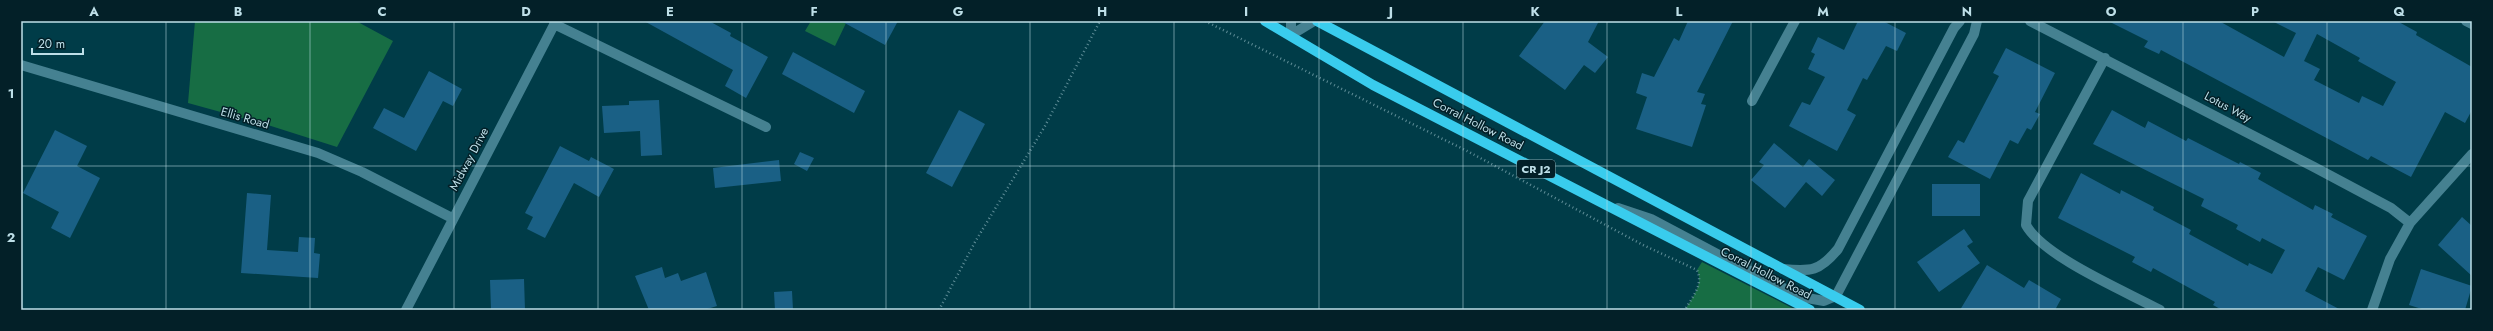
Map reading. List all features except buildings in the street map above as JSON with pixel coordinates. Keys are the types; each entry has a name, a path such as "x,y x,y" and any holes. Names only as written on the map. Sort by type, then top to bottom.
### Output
{"main road":[{"name":"Corral Hollow Road","path":"1265,21 1291,35 1373,85 1810,310"},
{"path":"1315,21 1860,310"}],"street":[{"path":"1291,21 1291,35"},
{"path":"1291,35 1315,21"},
{"path":"1752,101 1795,21"},
{"path":"1783,269 1802,271 1816,269 1825,264 1838,249 1954,28 1960,21"},
{"path":"1607,206 1651,219 1772,283 1807,298 1824,301 1836,296 1974,34 1977,21"},
{"name":"Lotus Way","path":"2030,21 2105,58 2328,174 2391,208 2410,223"},
{"path":"2466,21 2472,24"},
{"path":"555,23 766,127"},
{"name":"Midway Drive","path":"406,310 452,218 555,23"},
{"path":"2105,58 2028,201 2026,224 2040,243 2058,255 2160,310"},
{"name":"Ellis Road","path":"21,65 318,153 362,172 452,218"},
{"path":"2372,310 2390,259 2410,223 2472,154"}],"path":[{"path":"939,310 975,242 1045,126 1100,21"},
{"path":"1205,21 1469,152 1643,245 1697,270 1700,276 1699,287 1685,310"}],"green space":[{"path":"195,21 356,21 393,41 337,147 271,126 188,103"},
{"path":"811,21 847,21 835,46 805,31"},
{"path":"1702,262 1796,310 1685,310 1694,296 1698,286 1699,275 1697,270"}]}
